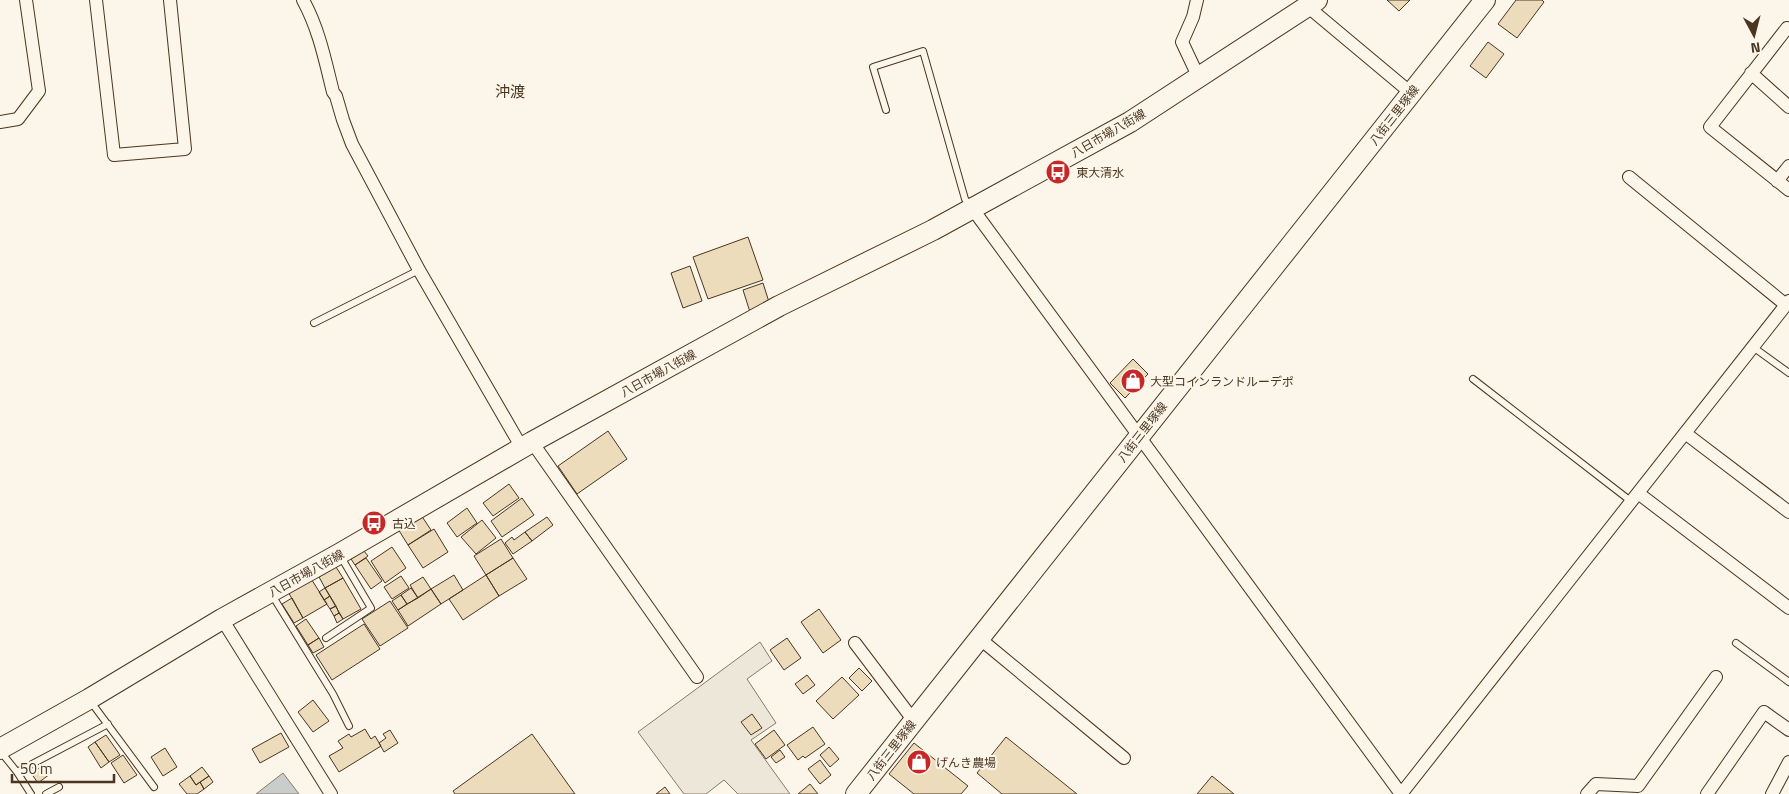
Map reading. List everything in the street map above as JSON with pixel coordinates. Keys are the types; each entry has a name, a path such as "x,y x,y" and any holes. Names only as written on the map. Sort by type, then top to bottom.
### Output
{"main road":[{"name":"八街三里塚線","path":"856,794 1485,0"},
{"name":"八日市場八街線","path":"0,750 222,619 339,554 527,445 779,306 933,230 1130,122 1312,3"}],"street":[{"path":"0,122 18,119 39,91 26,0"},
{"path":"96,0 114,155 185,149 170,0"},
{"path":"303,0 320,37 333,92 352,144 419,270 527,445 697,677"},
{"path":"1197,0 1193,17 1182,42 1198,76"},
{"path":"1312,3 1411,93"},
{"path":"1787,28 1710,127 1789,190"},
{"path":"1751,73 1789,107"},
{"path":"1777,181 1789,166"},
{"path":"972,208 1401,794 1787,303 1629,177"},
{"path":"1685,433 1789,512"},
{"path":"1635,498 1789,608"},
{"path":"222,619 332,794"},
{"path":"979,638 1124,758"},
{"path":"855,643 914,721"},
{"path":"1587,794 1596,784 1638,786 1716,676"},
{"path":"1707,794 1764,712 1789,730"},
{"path":"1772,794 1789,762"}],"lane":[{"path":"886,110 874,67 923,51 965,199 972,208"},
{"path":"314,323 419,270"},
{"path":"1753,347 1789,373"},
{"path":"1473,379 1635,498"},
{"path":"326,638 371,608 339,554"},
{"path":"270,592 333,694 349,726"},
{"path":"1736,644 1789,682"},
{"path":"89,698 154,787"},
{"path":"17,772 108,724"},
{"path":"0,750 31,794"},
{"path":"46,794 59,787"}],"shaded area":[{"path":"760,642 772,661 747,679 776,723 751,740 790,794 738,794 724,780 706,794 684,794 638,732"},
{"path":"283,773 299,794 256,794"}],"building":[{"path":"1387,0 1410,0 1399,11"},
{"path":"1516,0 1542,0 1544,2 1517,38 1498,24"},
{"path":"1488,42 1504,54 1486,78 1470,66"},
{"path":"748,237 763,280 708,299 693,257"},
{"path":"690,266 702,301 683,308 671,273"},
{"path":"763,283 769,302 750,312 743,290"},
{"path":"1133,359 1148,374 1125,398 1110,383"},
{"path":"608,431 627,459 577,494 558,466"},
{"path":"509,484 519,498 493,516 483,503"},
{"path":"522,498 534,515 502,537 491,521"},
{"path":"467,508 477,523 457,537 447,523"},
{"path":"421,515 431,530 408,545 398,529"},
{"path":"547,517 553,525 532,541 525,532"},
{"path":"482,520 496,538 476,554 461,537"},
{"path":"434,529 448,552 423,568 408,545"},
{"path":"525,532 532,541 513,554 505,543 512,537 514,540"},
{"path":"501,539 513,558 486,575 474,556"},
{"path":"392,547 406,568 385,583 371,561"},
{"path":"364,551 368,556 355,565 351,559"},
{"path":"366,558 382,581 371,589 355,565"},
{"path":"513,558 527,579 499,596 486,575"},
{"path":"336,567 343,578 325,588 319,577"},
{"path":"454,575 463,590 441,604 431,589"},
{"path":"486,575 499,596 463,620 449,599"},
{"path":"401,576 409,588 392,599 384,587"},
{"path":"310,577 327,604 303,618 287,590"},
{"path":"423,577 431,589 418,598 410,585"},
{"path":"343,578 361,609 343,619 325,588"},
{"path":"325,588 330,596 324,600 319,592"},
{"path":"411,588 418,598 407,604 401,595"},
{"path":"431,589 441,604 408,626 398,610"},
{"path":"401,595 407,604 398,610 392,601"},
{"path":"330,596 336,606 330,609 324,600"},
{"path":"292,598 303,618 294,623 282,604"},
{"path":"390,601 408,628 380,646 362,619"},
{"path":"336,606 339,613 334,616 330,609"},
{"path":"819,609 841,640 823,653 801,622"},
{"path":"339,613 343,619 337,623 334,616"},
{"path":"306,619 319,638 308,645 296,626"},
{"path":"364,624 380,649 332,680 316,655"},
{"path":"319,638 324,647 313,653 308,645"},
{"path":"787,638 801,658 784,670 770,650"},
{"path":"859,668 872,681 862,691 849,678"},
{"path":"807,675 815,685 803,694 795,684"},
{"path":"842,677 859,695 833,719 816,701"},
{"path":"313,700 329,721 313,732 298,712"},
{"path":"752,714 762,728 751,735 741,722"},
{"path":"813,727 825,744 805,758 803,756 798,760 787,745"},
{"path":"365,729 371,739 375,736 381,746 339,772 329,756 343,748 338,741 349,734 351,737"},
{"path":"390,730 398,743 384,752 379,743 386,738 383,734"},
{"path":"774,730 785,745 766,759 755,744"},
{"path":"281,733 289,747 260,763 252,749"},
{"path":"532,734 575,794 455,794 453,791"},
{"path":"106,735 120,755 109,762 95,742"},
{"path":"1006,737 1077,794 1002,794 977,773"},
{"path":"95,742 109,762 101,768 88,747"},
{"path":"914,743 968,786 961,794 914,794 889,774"},
{"path":"829,747 839,759 830,767 820,755"},
{"path":"165,748 177,767 163,776 151,757"},
{"path":"780,750 785,757 776,763 771,757"},
{"path":"123,755 137,775 124,783 111,763"},
{"path":"820,760 831,775 820,784 808,769"},
{"path":"44,765 50,774 38,783 31,773"},
{"path":"202,767 209,776 196,785 190,776"},
{"path":"190,776 196,785 200,782 204,789 197,794 187,794 179,784"},
{"path":"209,776 213,782 204,789 200,782"},
{"path":"1212,776 1234,794 1197,794"},
{"path":"810,784 818,794 798,794"},
{"path":"665,787 670,794 656,794"}],"place":[{"name":"東大清水","path":"1058,172"},
{"name":"大型コインランドルーデポ","path":"1133,381"},
{"name":"古込","path":"374,523"},
{"name":"げんき農場","path":"919,762"}],"district":[{"name":"沖渡","path":"510,91"}]}
